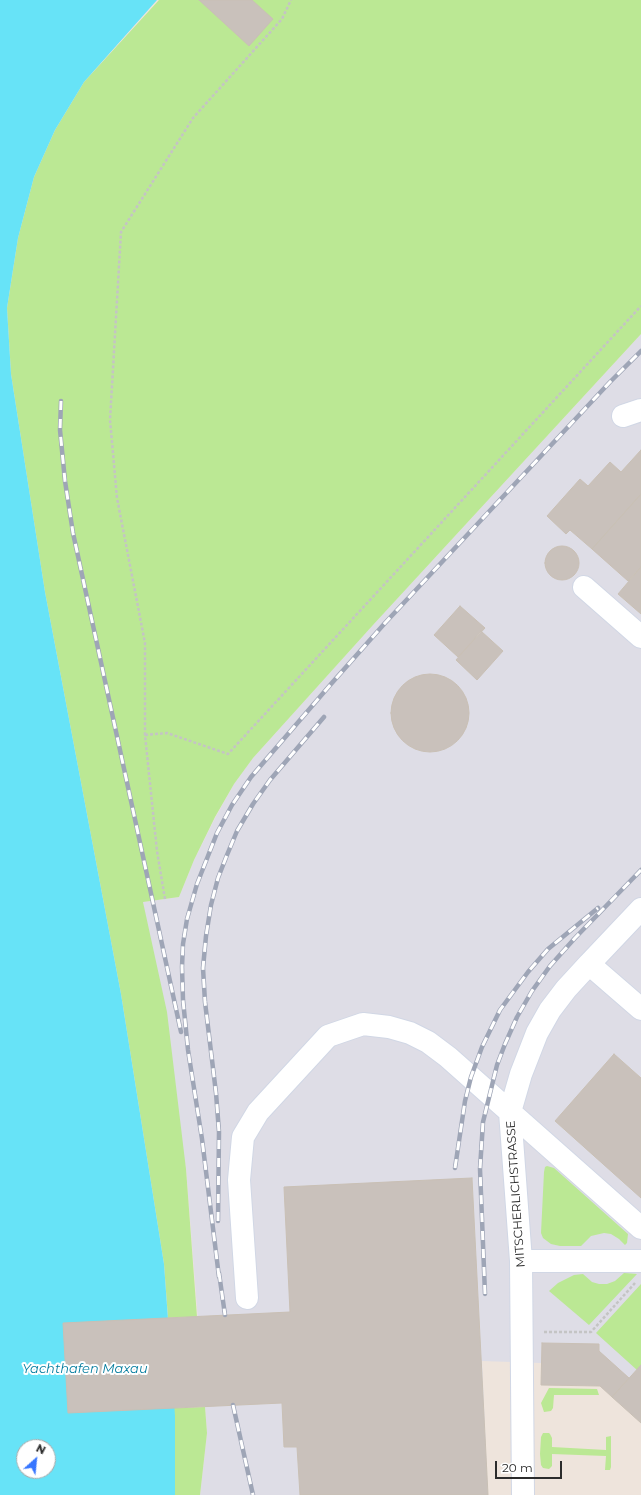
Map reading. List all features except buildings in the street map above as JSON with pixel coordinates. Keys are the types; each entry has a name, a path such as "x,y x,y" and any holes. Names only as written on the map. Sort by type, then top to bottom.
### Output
{"street":[{"path":"584,587 641,637"},
{"path":"641,909 558,999 537,1033 521,1074 510,1112 641,1228"},
{"path":"590,964 641,1009"},
{"name":"MITSCHERLICHSTRASSE","path":"247,1298 239,1180 243,1137 258,1112 328,1036 363,1024 389,1027 410,1033 428,1042 448,1057 510,1112 521,1261 524,1495"},
{"path":"521,1261 641,1261"}],"path":[{"path":"164,899 144,735 145,643 117,498 110,420 121,232 193,118 282,19 291,0"},
{"path":"144,735 167,733 228,754 641,306"},
{"path":"522,1332 592,1332 636,1282"}],"shaded area":[{"path":"641,334 641,1423 600,1386 541,1385 541,1363 482,1361 488,1495 200,1495 207,1433 186,1169 143,902 179,897 194,860 215,818 234,784 253,758 373,625"}],"green space":[{"path":"159,0 641,0 641,334 373,625 253,758 234,784 215,817 194,860 179,897 143,902 167,1012 186,1169 197,1317 168,1318 164,1264 121,994 45,592 11,374 7,308 18,238 34,177 55,130 84,82"},
{"path":"547,1166 554,1168 628,1234 627,1243 625,1245 611,1234 604,1233 591,1236 581,1246 560,1246 551,1244 543,1238 541,1233 544,1172 545,1167"},
{"path":"624,1273 637,1274 589,1325 549,1291 558,1283 574,1275 583,1274 592,1282 607,1284 615,1281"},
{"path":"641,1284 641,1365 637,1370 596,1333"},
{"path":"549,1388 597,1389 599,1395 554,1395 553,1408 551,1411 544,1412 541,1403"},
{"path":"205,1407 207,1433 200,1495 175,1495 174,1408"},
{"path":"543,1433 550,1434 552,1438 552,1447 606,1450 606,1437 611,1436 610,1470 605,1470 606,1456 552,1454 552,1466 549,1469 543,1468 541,1465 540,1454 541,1437"}],"water":[{"name":"Yachthafen Maxau","path":"0,0 157,0 84,82 55,130 34,177 18,238 7,308 11,374 45,592 121,994 164,1264 175,1416 175,1495 0,1495"}],"railway":[{"path":"219,1277 202,1139 188,1050 183,1000 182,967 183,944 187,919 197,884 217,833 232,805 251,777 331,684 385,623 610,382 641,351"},
{"path":"61,401 60,430 65,481 73,533 181,1032"},
{"path":"218,1221 219,1132 205,1002 203,968 211,905 218,878 227,855 237,831 253,804 270,780 324,717"},
{"path":"485,1294 480,1169 483,1122 497,1065 517,1017 532,991 550,966 641,870"},
{"path":"455,1168 465,1101 471,1077 482,1047 500,1010 528,972 548,949 598,908"},
{"path":"219,1273 225,1315"},
{"path":"233,1405 253,1495"}]}
